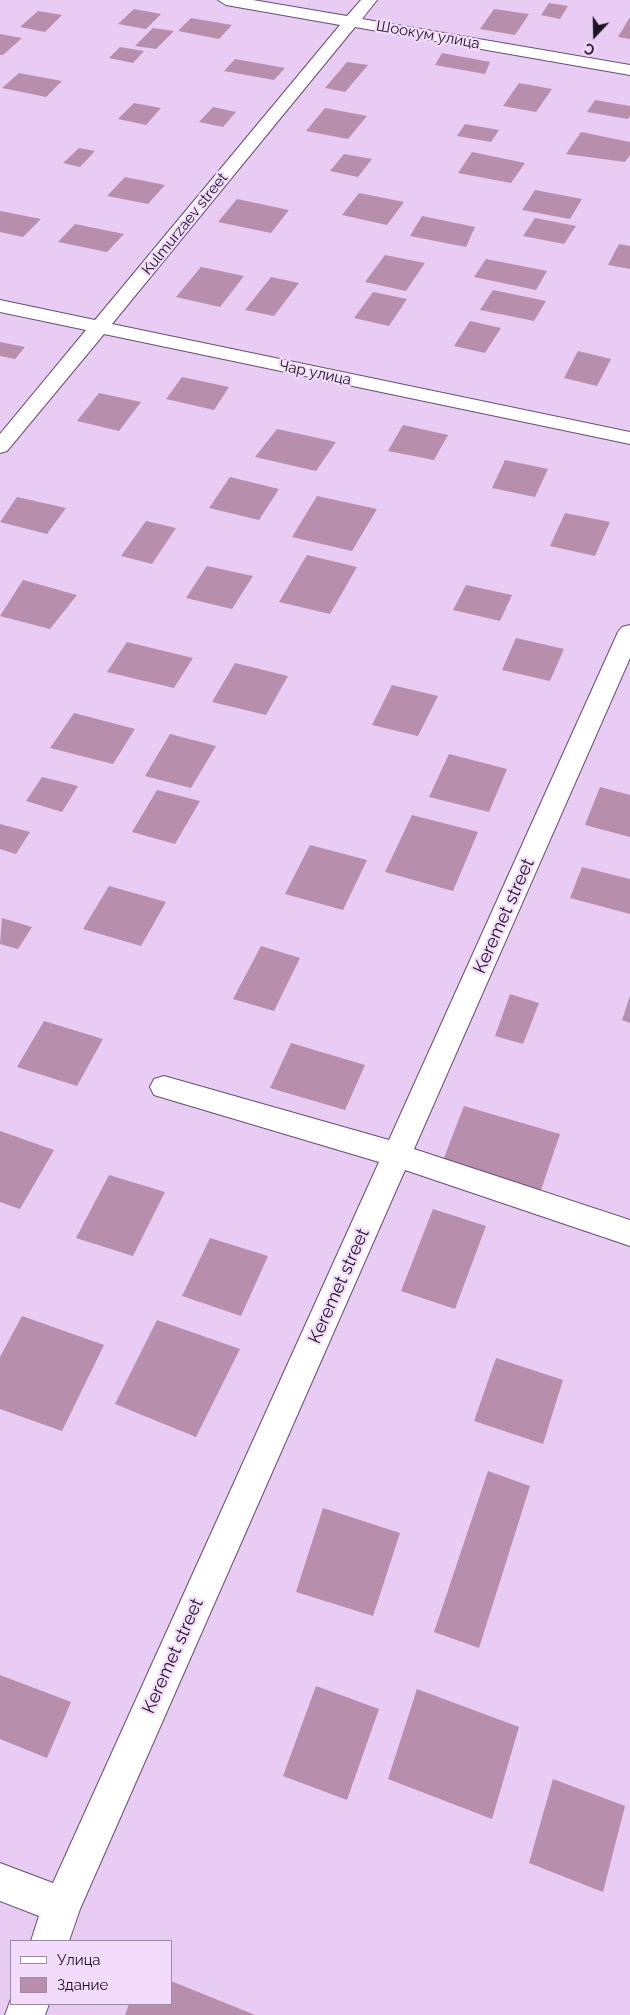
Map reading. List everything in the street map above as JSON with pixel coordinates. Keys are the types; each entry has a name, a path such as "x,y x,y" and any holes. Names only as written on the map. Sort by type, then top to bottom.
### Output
{"street":[{"name":"Шоокум улица","path":"226,0 630,70"},
{"name":"Kulmurzaev street","path":"0,447 369,0"},
{"name":"Чар улица","path":"0,306 99,329 630,438"},
{"name":"Keremet street","path":"50,1940 62,1906 629,637"},
{"path":"164,1086 397,1156 630,1233"},
{"path":"0,1882 62,1906"}],"building":[{"path":"549,3 568,6 560,19 541,15"},
{"path":"134,9 161,14 146,29 118,24"},
{"path":"494,9 529,14 515,35 480,29"},
{"path":"38,11 62,15 45,32 20,27"},
{"path":"630,17 630,39 618,37"},
{"path":"191,18 232,25 219,39 178,31"},
{"path":"153,28 174,31 156,49 135,46"},
{"path":"0,34 22,38 3,55 0,55"},
{"path":"120,47 144,51 133,63 109,58"},
{"path":"442,53 490,62 485,74 435,65"},
{"path":"235,59 285,68 274,80 224,71"},
{"path":"347,62 368,65 345,92 325,88"},
{"path":"19,73 62,81 46,97 2,88"},
{"path":"519,83 552,89 536,112 503,106"},
{"path":"595,100 630,106 630,116 628,119 587,112"},
{"path":"134,103 161,108 146,125 118,119"},
{"path":"213,107 236,112 223,127 199,122"},
{"path":"325,108 367,116 348,139 306,131"},
{"path":"465,124 499,130 491,142 457,136"},
{"path":"581,132 630,142 630,155 625,162 566,154"},
{"path":"79,148 95,151 80,167 63,163"},
{"path":"472,152 525,163 511,183 458,173"},
{"path":"344,154 372,159 358,177 330,171"},
{"path":"125,177 165,185 148,204 107,196"},
{"path":"535,190 582,199 570,219 522,210"},
{"path":"359,193 404,202 387,225 342,215"},
{"path":"237,199 289,210 271,233 218,222"},
{"path":"0,211 41,219 23,237 0,232"},
{"path":"422,216 475,227 466,247 410,236"},
{"path":"535,218 576,226 564,244 523,236"},
{"path":"75,224 124,234 107,252 58,242"},
{"path":"619,244 630,246 630,269 608,265"},
{"path":"385,255 425,263 406,291 365,282"},
{"path":"486,259 547,271 536,290 474,277"},
{"path":"201,267 244,276 220,307 176,297"},
{"path":"271,277 299,283 274,316 245,310"},
{"path":"493,290 546,301 534,321 480,310"},
{"path":"373,292 407,299 389,326 354,318"},
{"path":"470,321 501,328 485,353 454,346"},
{"path":"0,342 25,347 15,359 0,356"},
{"path":"578,351 611,359 597,386 564,378"},
{"path":"182,377 229,387 214,410 166,399"},
{"path":"99,393 141,402 119,431 77,421"},
{"path":"403,425 448,435 434,460 388,451"},
{"path":"277,429 336,442 316,471 255,457"},
{"path":"505,460 548,469 535,497 492,488"},
{"path":"230,477 279,489 259,520 209,508"},
{"path":"317,496 377,509 352,551 292,537"},
{"path":"17,497 66,508 47,534 0,522"},
{"path":"565,513 610,522 595,556 550,546"},
{"path":"146,521 176,528 152,564 121,556"},
{"path":"307,555 357,567 330,614 279,602"},
{"path":"207,566 253,576 232,609 186,598"},
{"path":"23,580 77,595 50,629 0,616"},
{"path":"466,585 512,595 500,621 453,610"},
{"path":"516,638 564,649 550,681 502,670"},
{"path":"127,642 193,658 174,688 107,672"},
{"path":"235,663 288,676 266,715 212,702"},
{"path":"392,685 438,696 418,736 372,725"},
{"path":"74,713 135,729 113,764 50,748"},
{"path":"170,734 216,746 191,788 145,776"},
{"path":"449,754 507,769 489,812 429,797"},
{"path":"42,777 78,786 62,812 26,801"},
{"path":"600,787 630,795 630,837 585,825"},
{"path":"157,790 200,801 175,844 132,832"},
{"path":"412,815 478,832 453,891 385,872"},
{"path":"0,824 30,832 16,854 0,849"},
{"path":"310,845 367,860 343,910 285,894"},
{"path":"582,867 630,879 630,914 570,898"},
{"path":"109,886 166,902 141,946 83,929"},
{"path":"2,918 32,927 18,949 0,944"},
{"path":"261,946 300,958 274,1011 233,999"},
{"path":"510,994 539,1003 523,1044 495,1036"},
{"path":"630,996 630,1023 622,1020"},
{"path":"44,1021 103,1039 77,1086 17,1067"},
{"path":"291,1043 365,1065 345,1110 270,1088"},
{"path":"464,1106 560,1134 540,1193 442,1163"},
{"path":"0,1131 54,1150 20,1209 0,1202"},
{"path":"109,1175 165,1192 133,1256 76,1238"},
{"path":"433,1209 486,1226 455,1309 401,1291"},
{"path":"210,1238 268,1256 241,1316 182,1296"},
{"path":"22,1316 104,1345 62,1431 0,1409 0,1357"},
{"path":"157,1320 240,1349 196,1437 115,1404"},
{"path":"496,1358 563,1380 543,1444 474,1421"},
{"path":"488,1471 530,1486 479,1648 434,1632"},
{"path":"323,1508 400,1533 373,1616 296,1592"},
{"path":"0,1675 71,1702 47,1758 0,1739"},
{"path":"316,1686 379,1709 347,1800 283,1776"},
{"path":"417,1689 519,1727 492,1819 388,1779"},
{"path":"553,1779 625,1806 603,1892 529,1863"},
{"path":"172,1981 255,2015 125,2015 129,2005 172,2005"}]}
